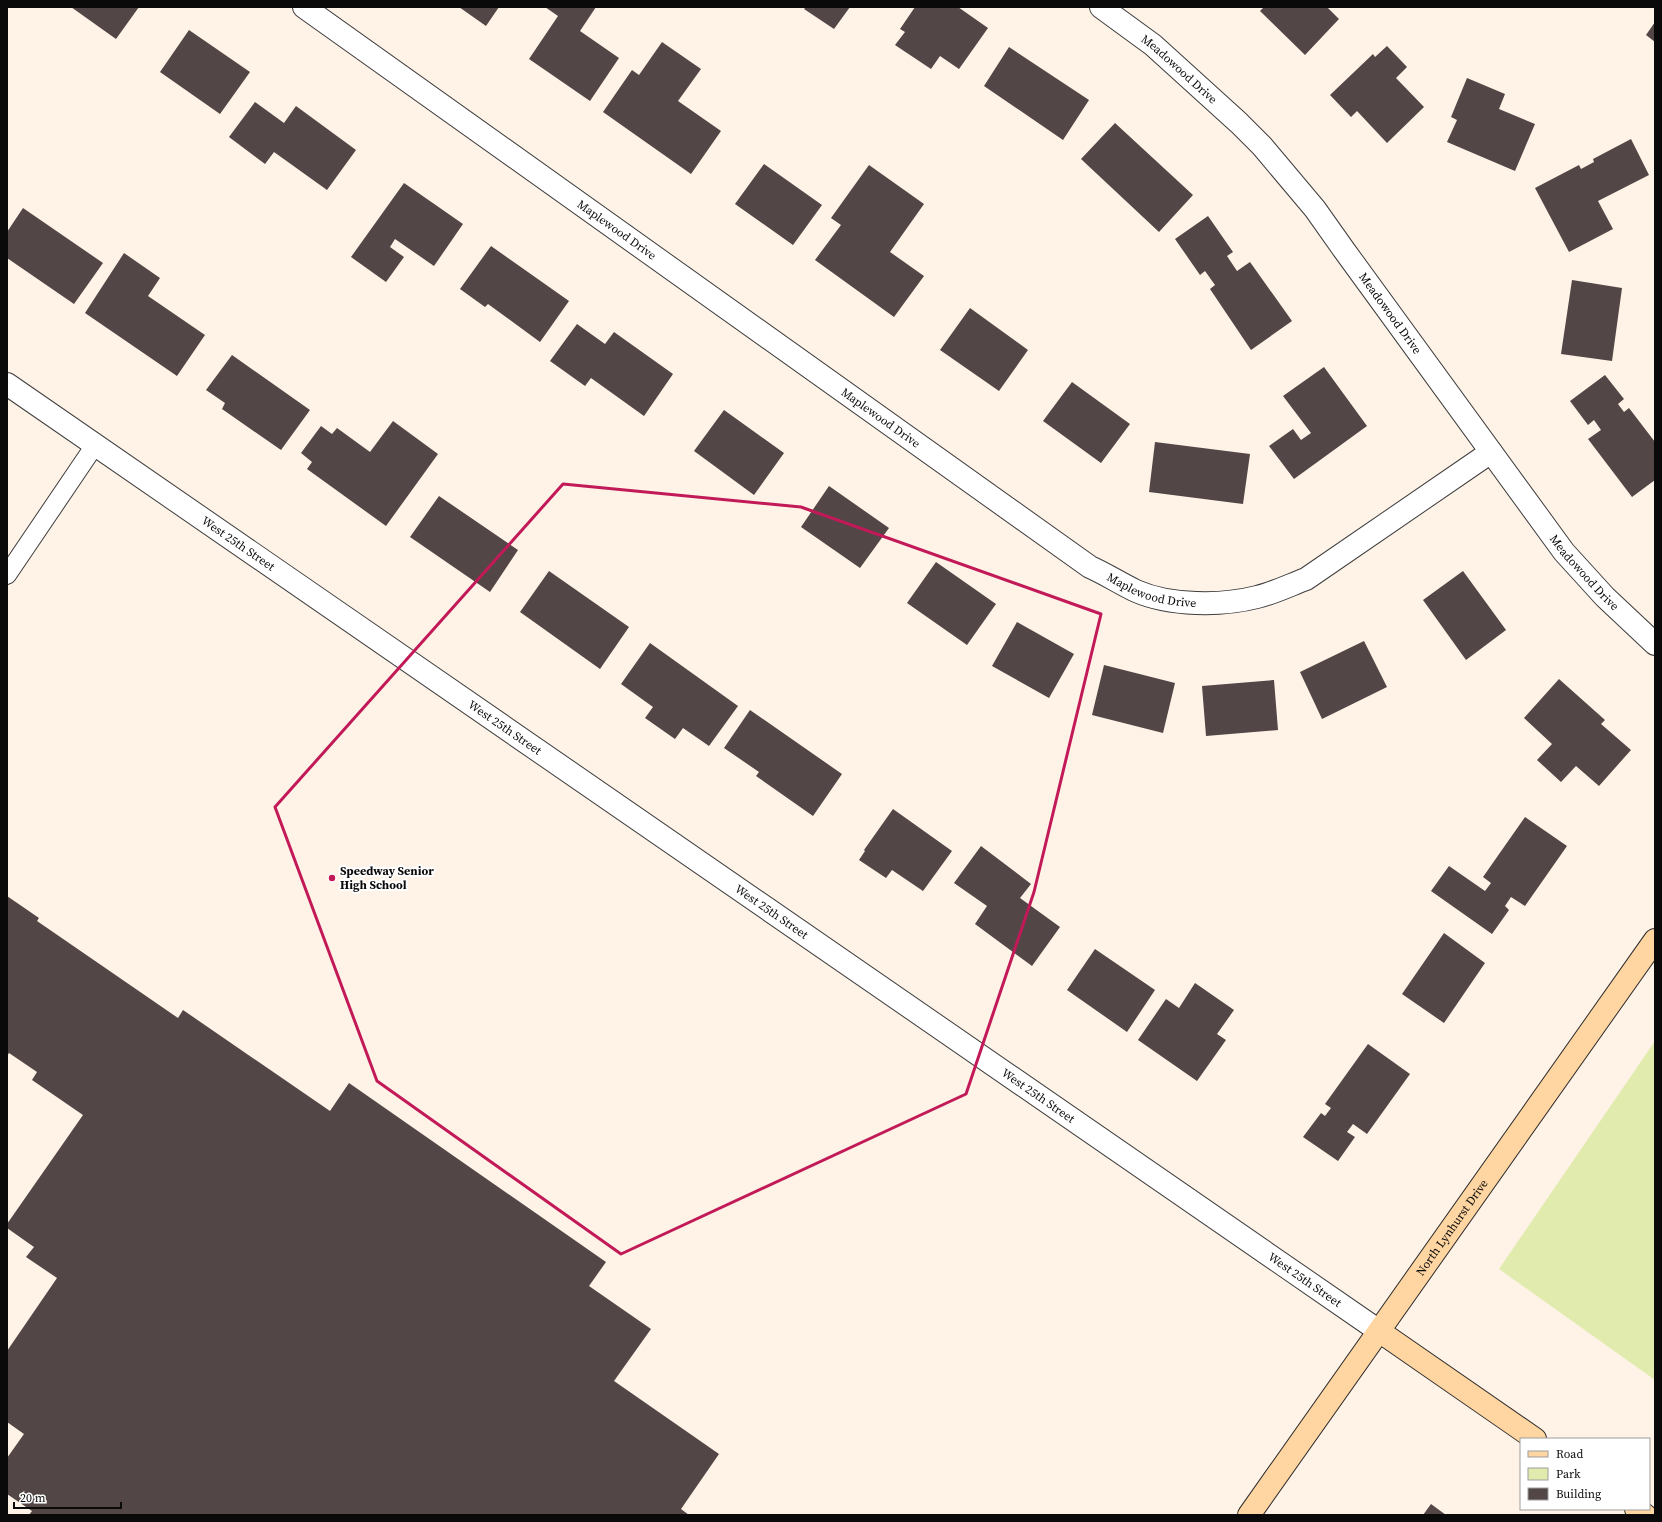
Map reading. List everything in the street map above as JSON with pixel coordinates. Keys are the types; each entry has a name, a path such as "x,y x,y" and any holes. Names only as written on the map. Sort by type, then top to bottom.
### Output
{"main road":[{"name":"North Lynhurst Drive","path":"1249,1515 1655,940"},
{"name":"West 25th Street","path":"1379,1331 1534,1438"}],"street":[{"name":"Maplewood Drive","path":"304,7 1090,567 1137,591 1153,596 1188,602 1240,601 1274,592 1306,579 1491,452"},
{"name":"Meadowood Drive","path":"1101,7 1153,46 1203,89 1262,146 1315,209 1550,533 1578,569 1605,597 1655,644"},
{"name":"West 25th Street","path":"7,384 1379,1331"}],"lane":[{"path":"7,575 95,445"}],"highlighted area":[{"path":"563,484 801,507 1101,614 1034,892 966,1094 621,1254 377,1081 275,807"}],"green space":[{"path":"1655,1041 1655,1380 1499,1269"}],"building":[{"path":"71,7 139,7 116,39"},
{"path":"459,7 499,7 486,26"},
{"path":"545,7 596,7 580,31 619,58 590,101 529,59 558,16"},
{"path":"806,7 850,7 834,29 804,9"},
{"path":"915,7 958,7 988,28 959,69 940,56 931,69 895,45 905,32 900,29"},
{"path":"1264,7 1327,7 1339,19 1305,55 1260,11"},
{"path":"1655,22 1655,42 1646,35"},
{"path":"189,30 250,72 220,114 160,72"},
{"path":"662,42 701,69 678,101 721,131 691,174 603,112 632,70 639,75"},
{"path":"1387,46 1407,67 1396,78 1424,107 1387,143 1357,111 1351,117 1330,95 1373,54 1375,57"},
{"path":"1009,47 1089,100 1063,140 984,86"},
{"path":"1467,78 1505,94 1499,109 1535,124 1515,171 1447,142 1457,120 1451,117"},
{"path":"255,102 284,123 296,106 356,150 327,190 274,152 265,164 229,137"},
{"path":"1115,123 1193,195 1159,232 1081,159"},
{"path":"1631,139 1649,175 1598,201 1613,229 1569,252 1535,188 1579,165 1581,169 1594,162 1593,159"},
{"path":"764,164 822,205 793,245 735,204"},
{"path":"869,165 924,204 890,252 924,276 894,317 815,260 841,225 831,218"},
{"path":"404,183 463,224 434,266 395,239 390,247 404,257 386,282 351,257"},
{"path":"23,208 103,263 74,304 7,258 7,232"},
{"path":"1208,216 1233,252 1227,256 1237,271 1250,262 1292,321 1251,350 1210,289 1215,285 1205,271 1200,275 1175,239"},
{"path":"491,246 569,301 540,342 488,304 485,307 460,289"},
{"path":"124,253 160,278 148,296 205,335 177,376 85,313"},
{"path":"1572,280 1622,288 1612,361 1561,354"},
{"path":"970,308 1028,350 999,391 940,350"},
{"path":"577,324 605,344 614,332 673,374 644,416 591,378 585,386 550,361"},
{"path":"232,355 310,410 281,450 222,409 225,403 206,390"},
{"path":"1324,367 1367,426 1294,479 1269,446 1293,429 1301,440 1311,433 1283,396"},
{"path":"1605,375 1624,399 1618,404 1624,412 1629,408 1655,442 1655,480 1632,497 1588,439 1601,430 1594,420 1588,425 1570,401"},
{"path":"1072,382 1130,424 1101,463 1043,421"},
{"path":"724,410 784,453 754,495 694,451"},
{"path":"393,421 438,454 386,526 307,469 312,462 301,453 321,426 332,434 337,428 370,452"},
{"path":"1155,442 1250,454 1243,504 1149,492"},
{"path":"829,486 889,528 860,568 801,527"},
{"path":"439,496 518,550 490,592 410,537"},
{"path":"936,562 996,604 967,645 907,603"},
{"path":"549,571 629,627 600,669 520,612"},
{"path":"1463,571 1506,630 1466,660 1423,600"},
{"path":"1017,622 1074,654 1049,698 992,666"},
{"path":"1364,641 1387,687 1322,719 1300,672"},
{"path":"650,643 738,706 709,746 683,728 675,739 645,718 653,707 621,684"},
{"path":"1104,665 1175,683 1163,733 1092,715"},
{"path":"1559,679 1605,720 1601,724 1631,750 1599,786 1576,766 1561,782 1537,760 1552,744 1524,718"},
{"path":"1274,680 1278,730 1206,736 1202,686"},
{"path":"750,710 842,774 813,816 756,776 759,772 724,748"},
{"path":"893,809 952,851 923,891 892,870 886,878 859,860 865,851 864,850"},
{"path":"1525,817 1567,846 1525,906 1511,897 1505,906 1509,910 1492,934 1431,891 1449,866 1485,891 1491,883 1483,877"},
{"path":"981,846 1031,884 1020,898 1060,927 1032,966 975,924 987,906 954,883"},
{"path":"7,896 39,918 37,921 178,1018 183,1010 330,1111 349,1083 606,1262 589,1286 651,1329 614,1381 719,1454 681,1509 689,1515 29,1515 32,1511 7,1494 7,1458 24,1434 7,1422 7,1351 57,1278 26,1257 34,1247 7,1228 7,1224 83,1115 32,1080 37,1072 9,1053 7,1056"},
{"path":"1444,933 1485,963 1444,1023 1402,994"},
{"path":"1095,949 1155,990 1127,1032 1067,990"},
{"path":"1195,983 1234,1010 1217,1034 1226,1040 1197,1081 1138,1040 1166,999 1179,1008"},
{"path":"1368,1044 1410,1074 1367,1134 1353,1124 1347,1132 1355,1137 1338,1161 1303,1137 1321,1113 1325,1116 1331,1108 1325,1104"},
{"path":"1431,1504 1446,1515 1423,1515"}],"place":[{"name":"Speedway Senior High School","path":"332,878"}]}
